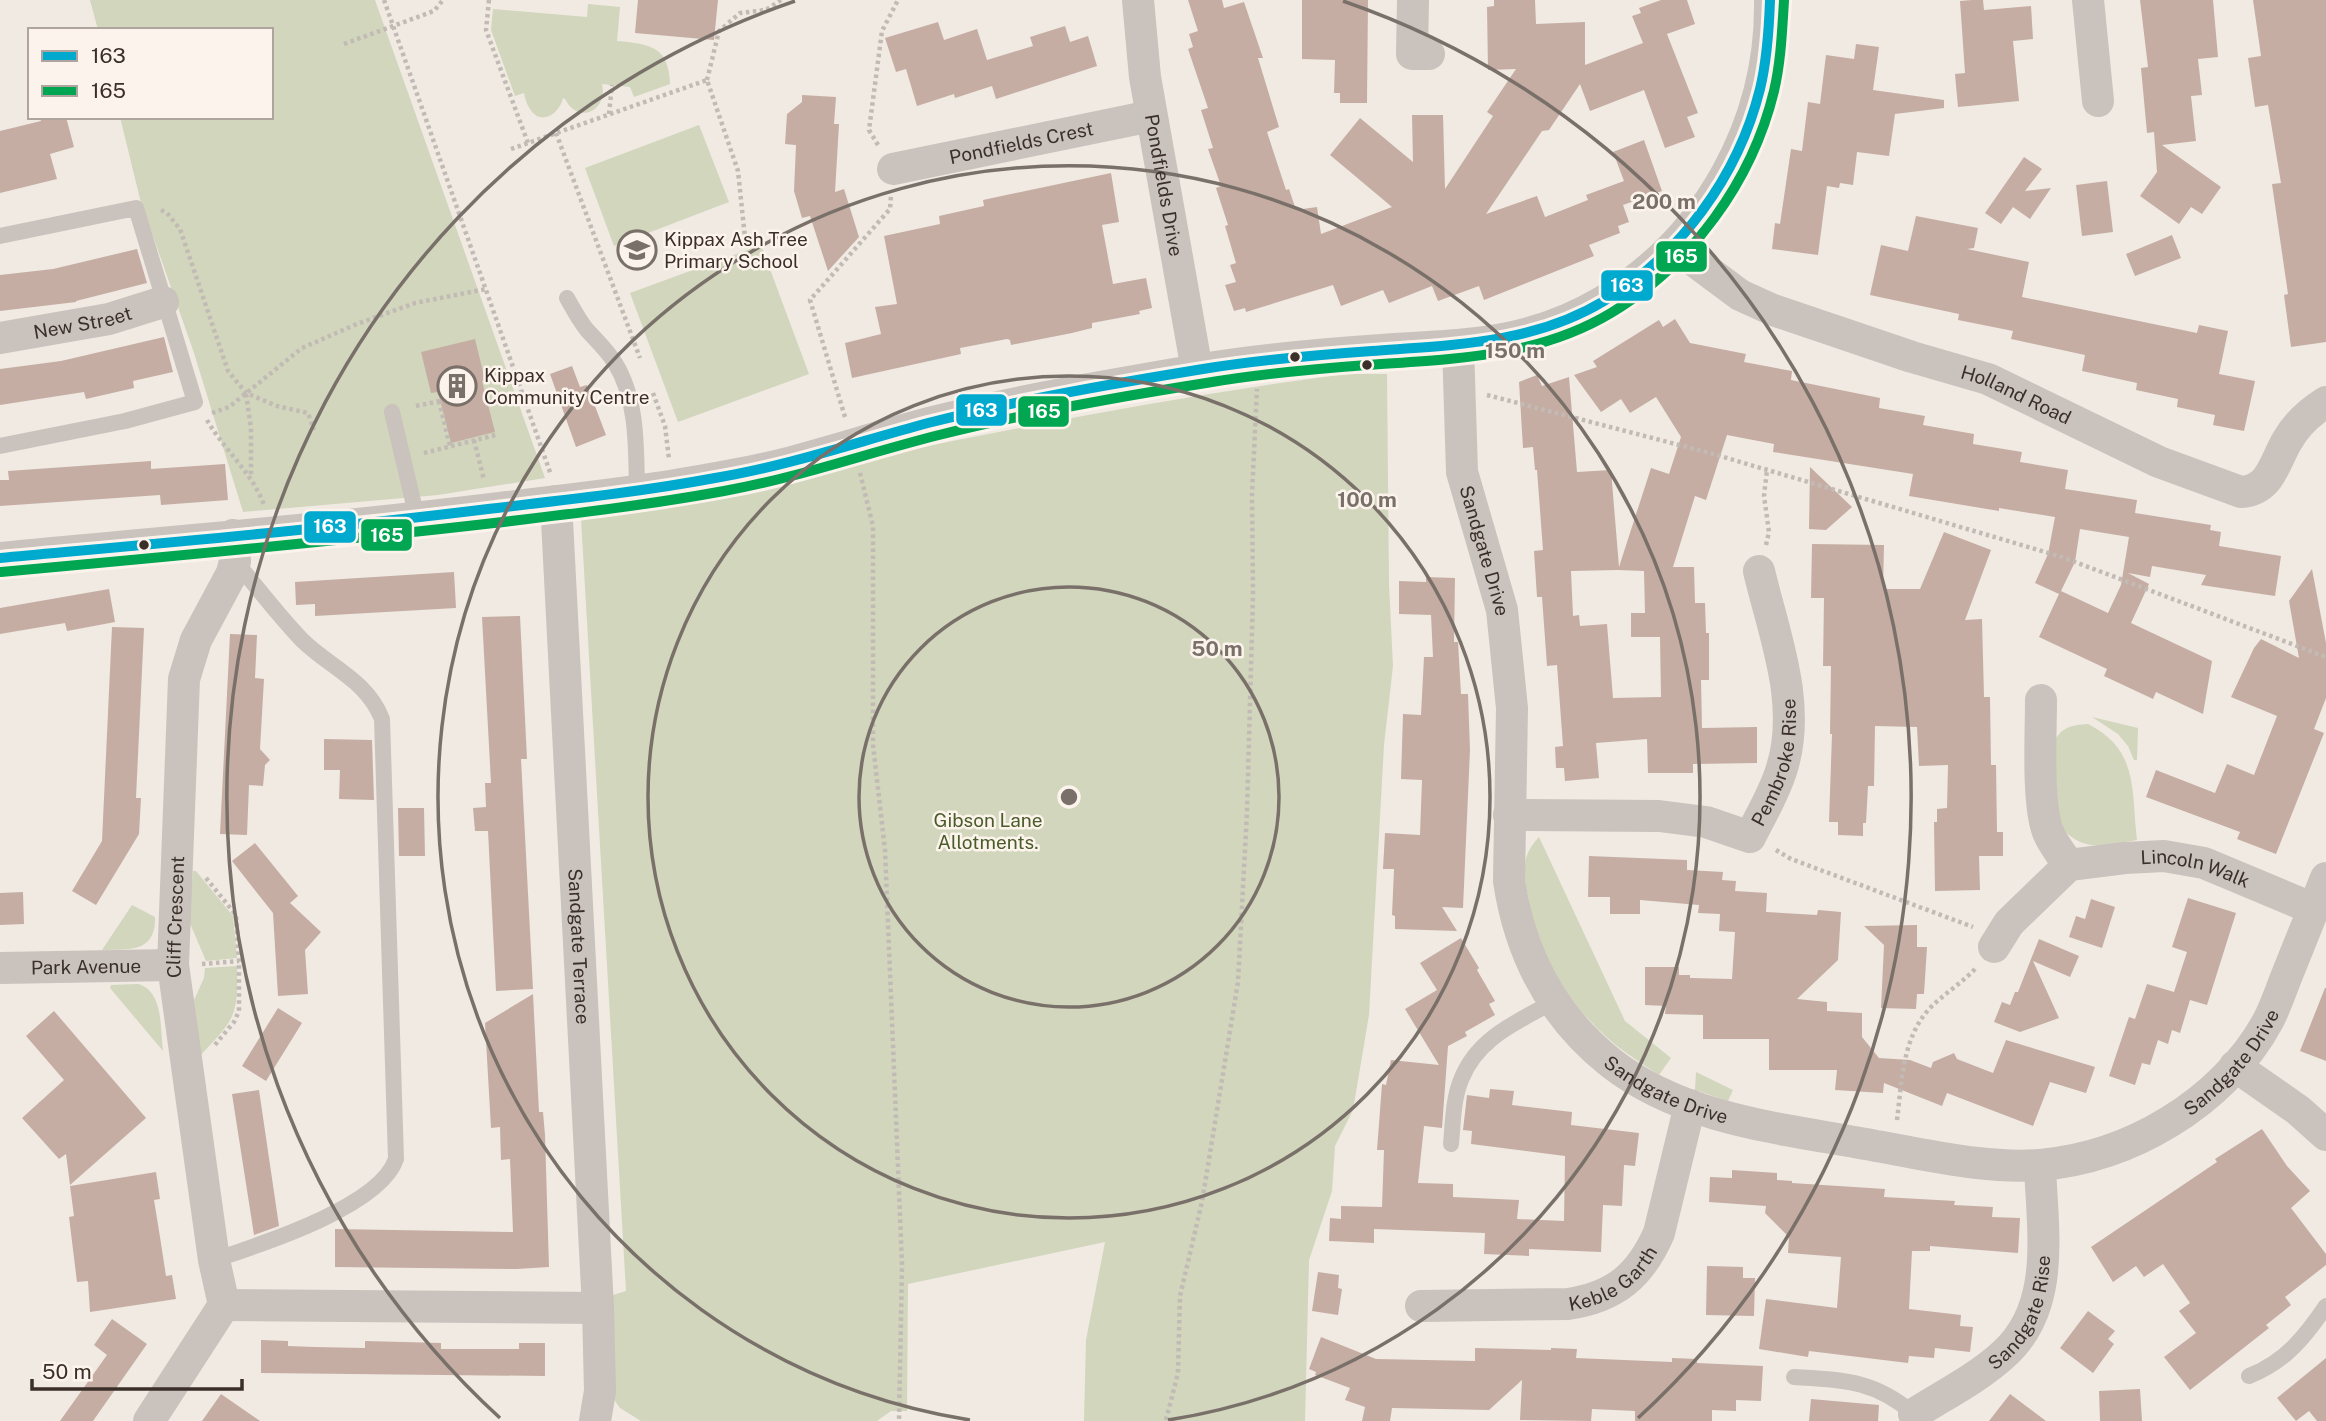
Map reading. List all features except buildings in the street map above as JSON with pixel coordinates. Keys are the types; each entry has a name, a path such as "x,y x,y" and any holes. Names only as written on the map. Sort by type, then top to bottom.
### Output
{"street":[{"name":"Pondfields Drive","path":"1138,0 1140,35 1152,116 1196,370"},
{"path":"1413,0 1412,54 1429,54"},
{"path":"0,558 234,548 269,532 416,519 637,491 779,465 992,408 1196,370 1258,360 1458,346 1524,336 1578,315 1629,284 1674,246 1711,200 1735,158 1751,122 1765,65 1770,0"},
{"path":"2088,0 2098,101"},
{"name":"Pondfields Crest","path":"893,169 1152,116"},
{"name":"Holland Road","path":"1674,246 1740,295 1773,310 1988,379 2159,462 2241,492 2261,487 2268,479 2288,439 2309,413 2326,402"},
{"name":"New Street","path":"0,338 109,319 163,302"},
{"name":"Sandgate Drive","path":"1458,346 1462,472 1502,610 1512,708 1509,815 1509,881 1512,902 1524,944 1553,1002 1581,1035 1613,1064 1650,1088 1749,1123 1987,1164 2040,1165 2105,1152 2149,1133 2189,1109 2235,1066 2269,1020 2326,878"},
{"name":"Sandgate Terrace","path":"556,501 598,1308 598,1406"},
{"name":"Cliff Crescent","path":"224,1305 214,1260 173,965 184,679 196,640 232,573 234,548"},
{"name":"Pembroke Rise","path":"1509,815 1659,816 1706,822 1750,837 1781,770 1789,729 1787,687 1759,571"},
{"path":"1997,941 2009,923 2069,865 2052,840 2043,812 2041,700"},
{"name":"Lincoln Walk","path":"2069,865 2144,855 2185,858 2204,863 2314,909"},
{"name":"Park Avenue","path":"0,968 173,965"},
{"path":"2235,1066 2298,1110 2326,1135"},
{"name":"Keble Garth","path":"1421,1306 1568,1304 1598,1297 1625,1283 1640,1268 1660,1233 1690,1104"},
{"name":"Sandgate Rise","path":"1914,1414 2004,1354 2019,1339 2030,1321 2043,1280 2040,1165"},
{"path":"149,1421 224,1305 598,1308"}],"lane":[{"path":"0,236 136,208 195,402 125,421 0,446"},
{"path":"567,298 587,330 606,349 617,366 625,387 636,440 637,491"},
{"path":"392,412 416,519"},
{"path":"214,1260 281,1238 347,1206 388,1175 396,1159 382,719 371,697 304,641 234,548"},
{"path":"1451,1144 1460,1081 1470,1061 1485,1043 1503,1030 1553,1002"},
{"path":"2249,1376 2277,1363 2291,1351 2307,1334 2326,1306"},
{"path":"1794,1377 1847,1381 1876,1389 1914,1414"}],"path":[{"path":"384,0 551,475 556,501"},
{"path":"344,44 434,10 443,0"},
{"path":"489,0 486,30 528,143"},
{"path":"751,254 745,238 738,171 707,80 719,31 740,13 766,10 781,0"},
{"path":"898,0 882,31 869,130 893,169 890,209 810,300 853,444 873,526 873,745 885,850 902,1265 899,1421"},
{"path":"512,149 707,80"},
{"path":"609,114 612,85"},
{"path":"556,133 641,362"},
{"path":"136,208 153,206 167,214 180,229 228,371 246,393 277,406 308,413 314,430"},
{"path":"269,532 264,505 251,477 214,433 205,416 229,407 302,348 415,303 486,289"},
{"path":"1166,1420 1178,1373 1180,1296 1202,1202 1238,982 1248,785 1253,595 1252,494 1258,360"},
{"path":"651,387 665,426 667,444"},
{"path":"1459,388 1767,470 2062,557 2326,657"},
{"path":"246,393 251,428 251,477"},
{"path":"416,406 440,401 450,446"},
{"path":"402,458 496,435"},
{"path":"474,440 491,509"},
{"path":"1759,571 1769,532 1764,496 1767,470"},
{"path":"1750,837 1791,859 1953,921 1997,941 1964,981 1945,994 1916,1028 1907,1049 1893,1149"},
{"path":"178,845 236,915 239,961 239,1011 225,1033 189,1075"},
{"path":"173,965 239,961"}],"green space":[{"path":"90,0 375,0 545,478 438,495 243,512 194,353 140,199 120,119 273,119 273,28 97,28"},
{"path":"588,4 620,7 617,41 655,49 666,61 670,84 634,97 630,87 602,84 601,101 591,111 577,111 563,98 554,113 539,117 529,107 524,93 515,96 491,30 493,9 587,17"},
{"path":"699,125 729,202 614,246 585,168"},
{"path":"761,245 809,374 678,422 630,293"},
{"name":"Gibson Lane Allotments.","path":"1345,374 1387,374 1389,585 1393,666 1384,745 1369,1015 1353,1110 1335,1146 1332,1191 1309,1260 1305,1421 1084,1421 1086,1340 1105,1242 908,1284 907,1411 891,1411 877,1421 641,1421 620,1408 613,1398 608,1310 613,1295 626,1291 581,519 1057,421"},
{"path":"2092,717 2138,728 2137,760 2134,760 2128,746 2118,734"},
{"path":"2088,724 2105,734 2124,759 2132,788 2137,840 2105,845 2086,844 2069,835 2060,826 2053,744 2067,728"},
{"path":"1539,837 1625,1021 1671,1058 1659,1075 1611,1041 1595,1026 1568,994 1547,957 1532,917 1525,872 1526,858"},
{"path":"193,871 196,871 233,916 237,958 206,961 189,921"},
{"path":"132,905 155,917 151,937 139,947 102,950"},
{"path":"237,966 237,997 232,1016 200,1056 194,1000 204,978 205,968"},
{"path":"138,984 146,988 157,1002 163,1051 110,988 111,985"},
{"path":"1696,1072 1733,1090 1728,1101 1695,1090"}],"transit line":[{"name":"163","path":"0,558 366,523 659,487 769,467 928,423 1099,387 1266,360 1462,344 1549,326 1604,301 1632,282 1681,237 1721,183 1737,153 1760,89 1770,0"},
{"name":"165","path":"1,572 371,537 667,501 751,486 939,435 1106,400 1266,374 1492,354 1553,339 1611,313 1667,271 1692,246 1734,189 1764,125 1774,91 1784,1"}],"place":[{"name":"Kippax Ash Tree Primary School","path":"637,250"},
{"name":"Kippax Community Centre","path":"457,386"}]}
